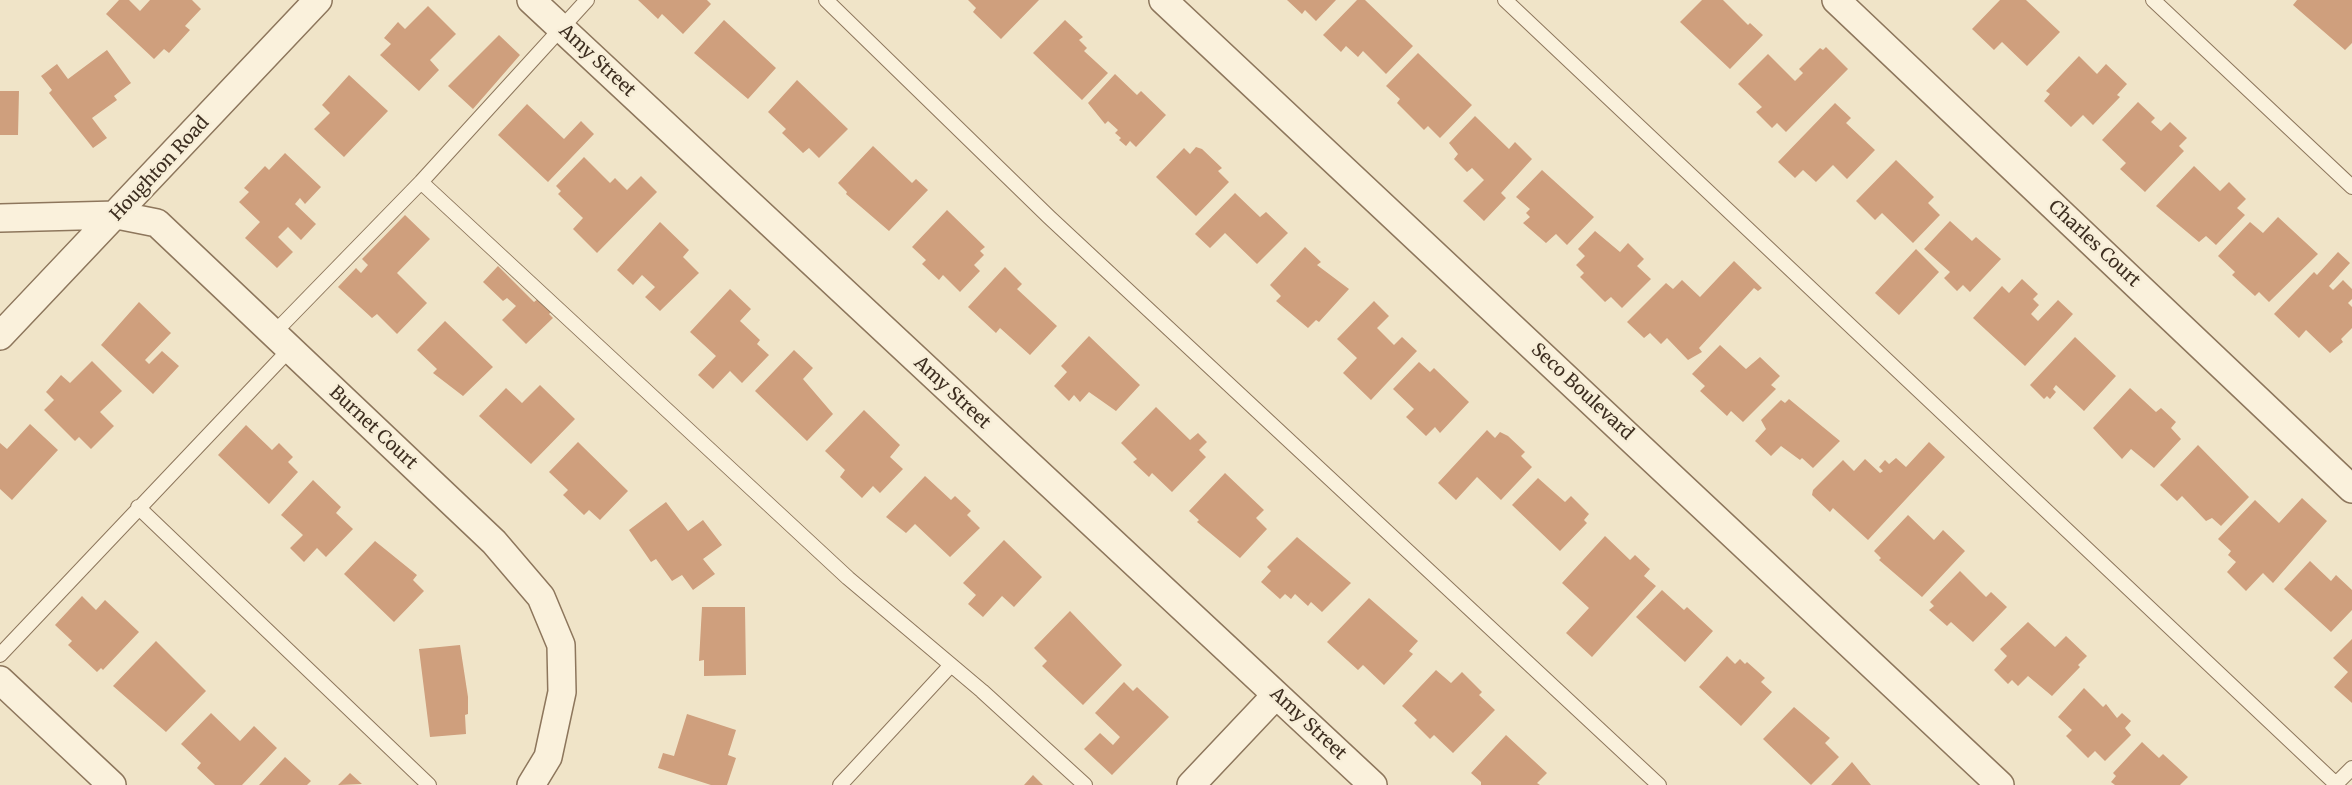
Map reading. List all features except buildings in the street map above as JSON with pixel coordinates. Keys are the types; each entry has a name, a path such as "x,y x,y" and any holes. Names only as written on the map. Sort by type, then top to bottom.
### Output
{"street":[{"name":"Houghton Road","path":"0,336 117,215 318,0"},
{"name":"Amy Street","path":"531,0 1373,785"},
{"name":"Seco Boulevard","path":"1163,0 2000,785"},
{"name":"Charles Court","path":"1836,0 2352,489"},
{"name":"Burnet Court","path":"0,218 117,215 157,223 494,542 541,597 561,645 562,692 548,757 531,785"},
{"path":"0,680 112,785"},
{"path":"1191,785 1276,695"}],"lane":[{"path":"0,655 138,507 421,182 587,0"},
{"path":"826,0 1049,217 1659,785"},
{"path":"1505,0 2335,785 2352,768"},
{"path":"2153,0 2352,187"},
{"path":"421,182 848,578 951,665 1085,785"},
{"path":"138,507 429,785"},
{"path":"840,785 951,665"}]}
